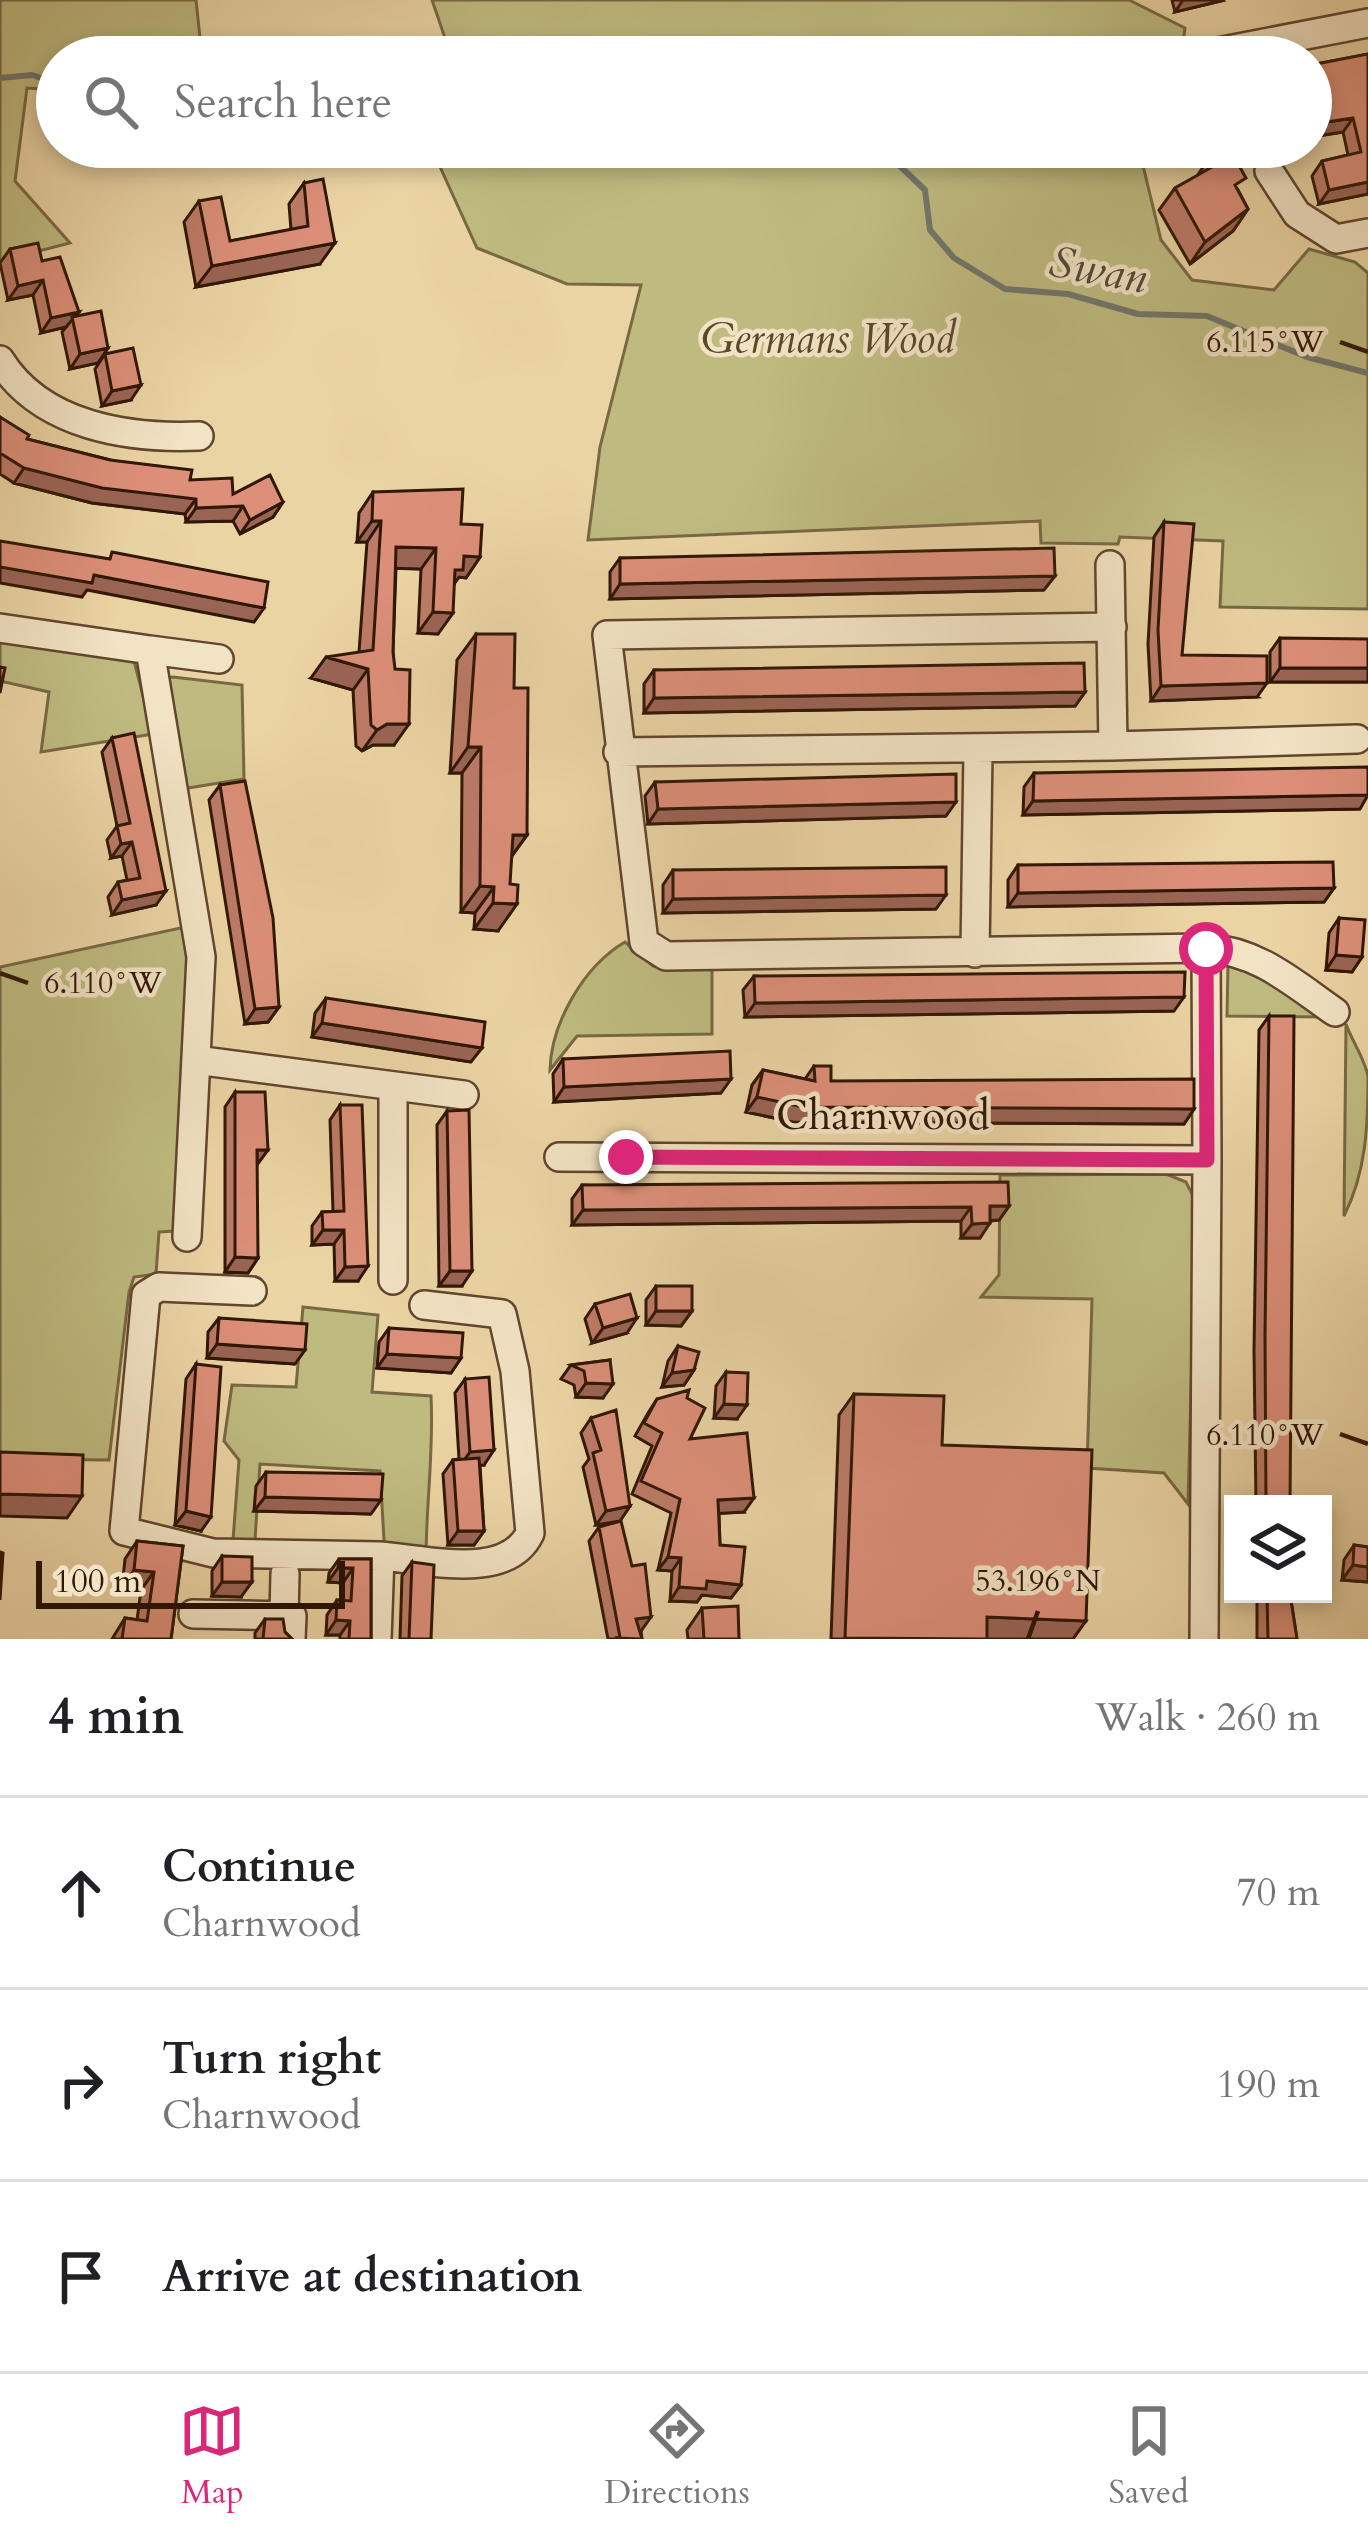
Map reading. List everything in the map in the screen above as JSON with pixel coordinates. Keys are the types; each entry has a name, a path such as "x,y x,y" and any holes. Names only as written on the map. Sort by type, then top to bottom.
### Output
{"street":[{"path":"1301,36 1368,23"},
{"path":"1269,171 1297,214 1336,239 1368,232"},
{"path":"0,360 8,373 75,422 144,439 200,436"},
{"path":"1110,565 1113,746"},
{"path":"1112,627 607,635 644,942 666,956 1238,950 1258,958 1335,1012"},
{"path":"0,628 219,659"},
{"path":"150,650 201,957 187,1237"},
{"path":"618,752 978,752 1358,739"},
{"path":"974,953 978,752"},
{"path":"1204,1639 1206,949"},
{"path":"196,1060 464,1095"},
{"path":"393,1088 393,1280"},
{"name":"Charnwood","path":"559,1157 1207,1160"},
{"path":"252,1292 159,1287 146,1295 124,1531 213,1553 501,1563 520,1553 530,1533 515,1371 502,1314 424,1305"},
{"path":"377,1639 380,1556"},
{"path":"193,1617 287,1627 285,1574"}],"green space":[{"path":"0,0 196,0 200,36 36,36 36,89 27,88 15,181 70,243 0,261"},
{"path":"432,0 1129,0 1185,28 1184,36 444,36"},
{"name":"Germans Wood","path":"441,168 1144,168 1161,240 1192,280 1274,290 1309,249 1355,262 1368,273 1368,609 1220,607 1223,541 1120,537 1118,544 1041,543 1040,521 588,540 600,447 641,285 567,284 477,248"},
{"path":"0,640 134,661 153,734 41,752 49,692 0,681"},
{"path":"160,679 242,685 244,779 182,789"},
{"path":"185,927 190,956 175,1231 159,1232 156,1274 134,1277 129,1292 109,1460 0,1459 0,967"},
{"path":"625,942 653,966 712,964 712,1034 577,1036 550,1070 556,1034 572,997 596,966"},
{"path":"1228,963 1251,968 1323,1017 1227,1016"},
{"path":"1346,1024 1367,1071 1368,1096 1361,1166 1344,1216"},
{"path":"1166,1174 1186,1182 1196,1202 1188,1504 1164,1473 1087,1468 1092,1299 981,1297 999,1275 1000,1175"},
{"path":"303,1307 378,1315 372,1392 431,1396 426,1559 385,1557 380,1471 260,1464 254,1555 232,1554 239,1460 224,1441 232,1385 296,1387"}],"building":[{"path":"1368,54 1368,182 1329,190 1324,168 1332,168 1332,159 1361,152 1353,118 1332,121 1332,61"},
{"path":"1210,168 1240,168 1246,178 1235,185 1248,209 1205,242 1175,188"},
{"path":"323,179 335,243 212,266 199,201 221,197 230,241 308,226 304,183"},
{"path":"38,243 42,261 60,257 79,312 51,318 43,280 18,286 10,249"},
{"path":"101,311 108,348 80,354 72,317"},
{"path":"133,348 141,385 112,391 105,354"},
{"path":"0,417 29,435 27,439 110,460 192,470 190,480 232,478 233,494 270,475 283,502 250,520 243,506 196,508 196,499 102,488 24,468 0,453"},
{"path":"463,489 461,524 482,525 480,557 464,556 463,570 455,570 453,613 433,612 436,548 396,547 393,652 395,669 410,670 409,724 387,724 377,730 371,725 368,669 326,657 373,650 381,521 372,521 373,492"},
{"path":"1164,522 1194,524 1182,655 1267,656 1267,683 1161,686 1158,630"},
{"path":"0,541 110,559 112,552 268,582 264,608 94,575 92,583 0,567"},
{"path":"1054,548 1055,576 620,584 620,558"},
{"path":"476,634 515,634 514,688 528,688 527,835 513,835 510,884 518,885 517,904 493,903 494,887 480,886 481,747 468,747"},
{"path":"1280,638 1368,639 1368,668 1280,668"},
{"path":"1084,663 1085,692 654,698 654,670"},
{"path":"134,733 166,891 122,900 118,882 140,878 132,842 121,844 117,826 130,823 112,738"},
{"path":"1368,767 1368,795 1033,801 1034,773"},
{"path":"956,774 956,802 658,809 655,782"},
{"path":"245,781 273,918 279,1007 255,1009 220,785"},
{"path":"1333,862 1334,888 1018,893 1018,865"},
{"path":"946,867 946,895 673,899 673,870"},
{"path":"1339,918 1365,920 1362,957 1336,955"},
{"path":"1185,972 1184,997 755,1003 754,976"},
{"path":"326,998 485,1022 482,1048 322,1023"},
{"path":"1269,1016 1294,1016 1290,1495 1266,1495"},
{"path":"730,1051 731,1079 564,1087 563,1059"},
{"path":"814,1066 831,1066 831,1081 1194,1079 1194,1109 803,1107 757,1097 763,1070 815,1081"},
{"path":"235,1092 265,1092 268,1150 257,1150 258,1258 235,1257"},
{"path":"340,1105 362,1105 368,1266 345,1267 344,1230 323,1230 322,1212 344,1211"},
{"path":"469,1110 472,1271 450,1271 447,1111"},
{"path":"1008,1182 1009,1206 990,1206 990,1223 972,1224 971,1207 583,1210 582,1185"},
{"path":"656,1286 692,1286 692,1311 656,1311"},
{"path":"630,1294 637,1318 603,1328 595,1304"},
{"path":"219,1318 307,1324 305,1350 217,1344"},
{"path":"389,1328 463,1333 461,1358 387,1354"},
{"path":"678,1346 699,1352 694,1370 672,1373"},
{"path":"610,1360 613,1384 586,1383 584,1371 571,1365"},
{"path":"196,1364 221,1367 211,1517 186,1511"},
{"path":"726,1372 748,1373 747,1405 724,1404"},
{"path":"489,1377 494,1450 470,1452 465,1379"},
{"path":"689,1390 687,1398 705,1408 690,1439 747,1433 754,1498 718,1500 720,1545 745,1547 741,1585 707,1581 706,1589 679,1587 681,1558 668,1557 680,1499 641,1481 662,1433 644,1423 657,1399"},
{"path":"854,1394 944,1396 942,1445 1092,1450 1086,1621 987,1617 987,1639 845,1638"},
{"path":"616,1410 630,1506 606,1511 593,1453 601,1450 591,1418"},
{"path":"0,1452 83,1455 82,1496 0,1494"},
{"path":"479,1458 484,1531 458,1531 453,1460"},
{"path":"266,1472 383,1474 381,1500 265,1497"},
{"path":"621,1521 632,1566 645,1564 651,1617 636,1619 642,1639 615,1638 620,1637 599,1527"},
{"path":"137,1541 183,1546 171,1639 122,1639 125,1618 147,1621 154,1572 134,1570"},
{"path":"1354,1545 1368,1547 1368,1567 1353,1565"},
{"path":"222,1556 252,1557 252,1582 222,1582"},
{"path":"339,1559 371,1559 371,1639 349,1639 350,1621 336,1620 337,1600 351,1601 353,1568 338,1568"},
{"path":"412,1562 434,1565 431,1639 409,1639"},
{"path":"1267,1603 1291,1603 1297,1639 1268,1639"},
{"path":"738,1606 739,1639 704,1639 702,1608"},
{"path":"265,1619 283,1619 292,1639 263,1639"}],"waterway":[{"name":"Swan","path":"0,78 36,76"},
{"name":"Swan","path":"902,168 925,190 930,230 954,258 1005,289 1068,294 1138,314 1207,316 1307,357 1368,373"}],"route":[{"path":"626,1157 1207,1160 1206,949"}]}
